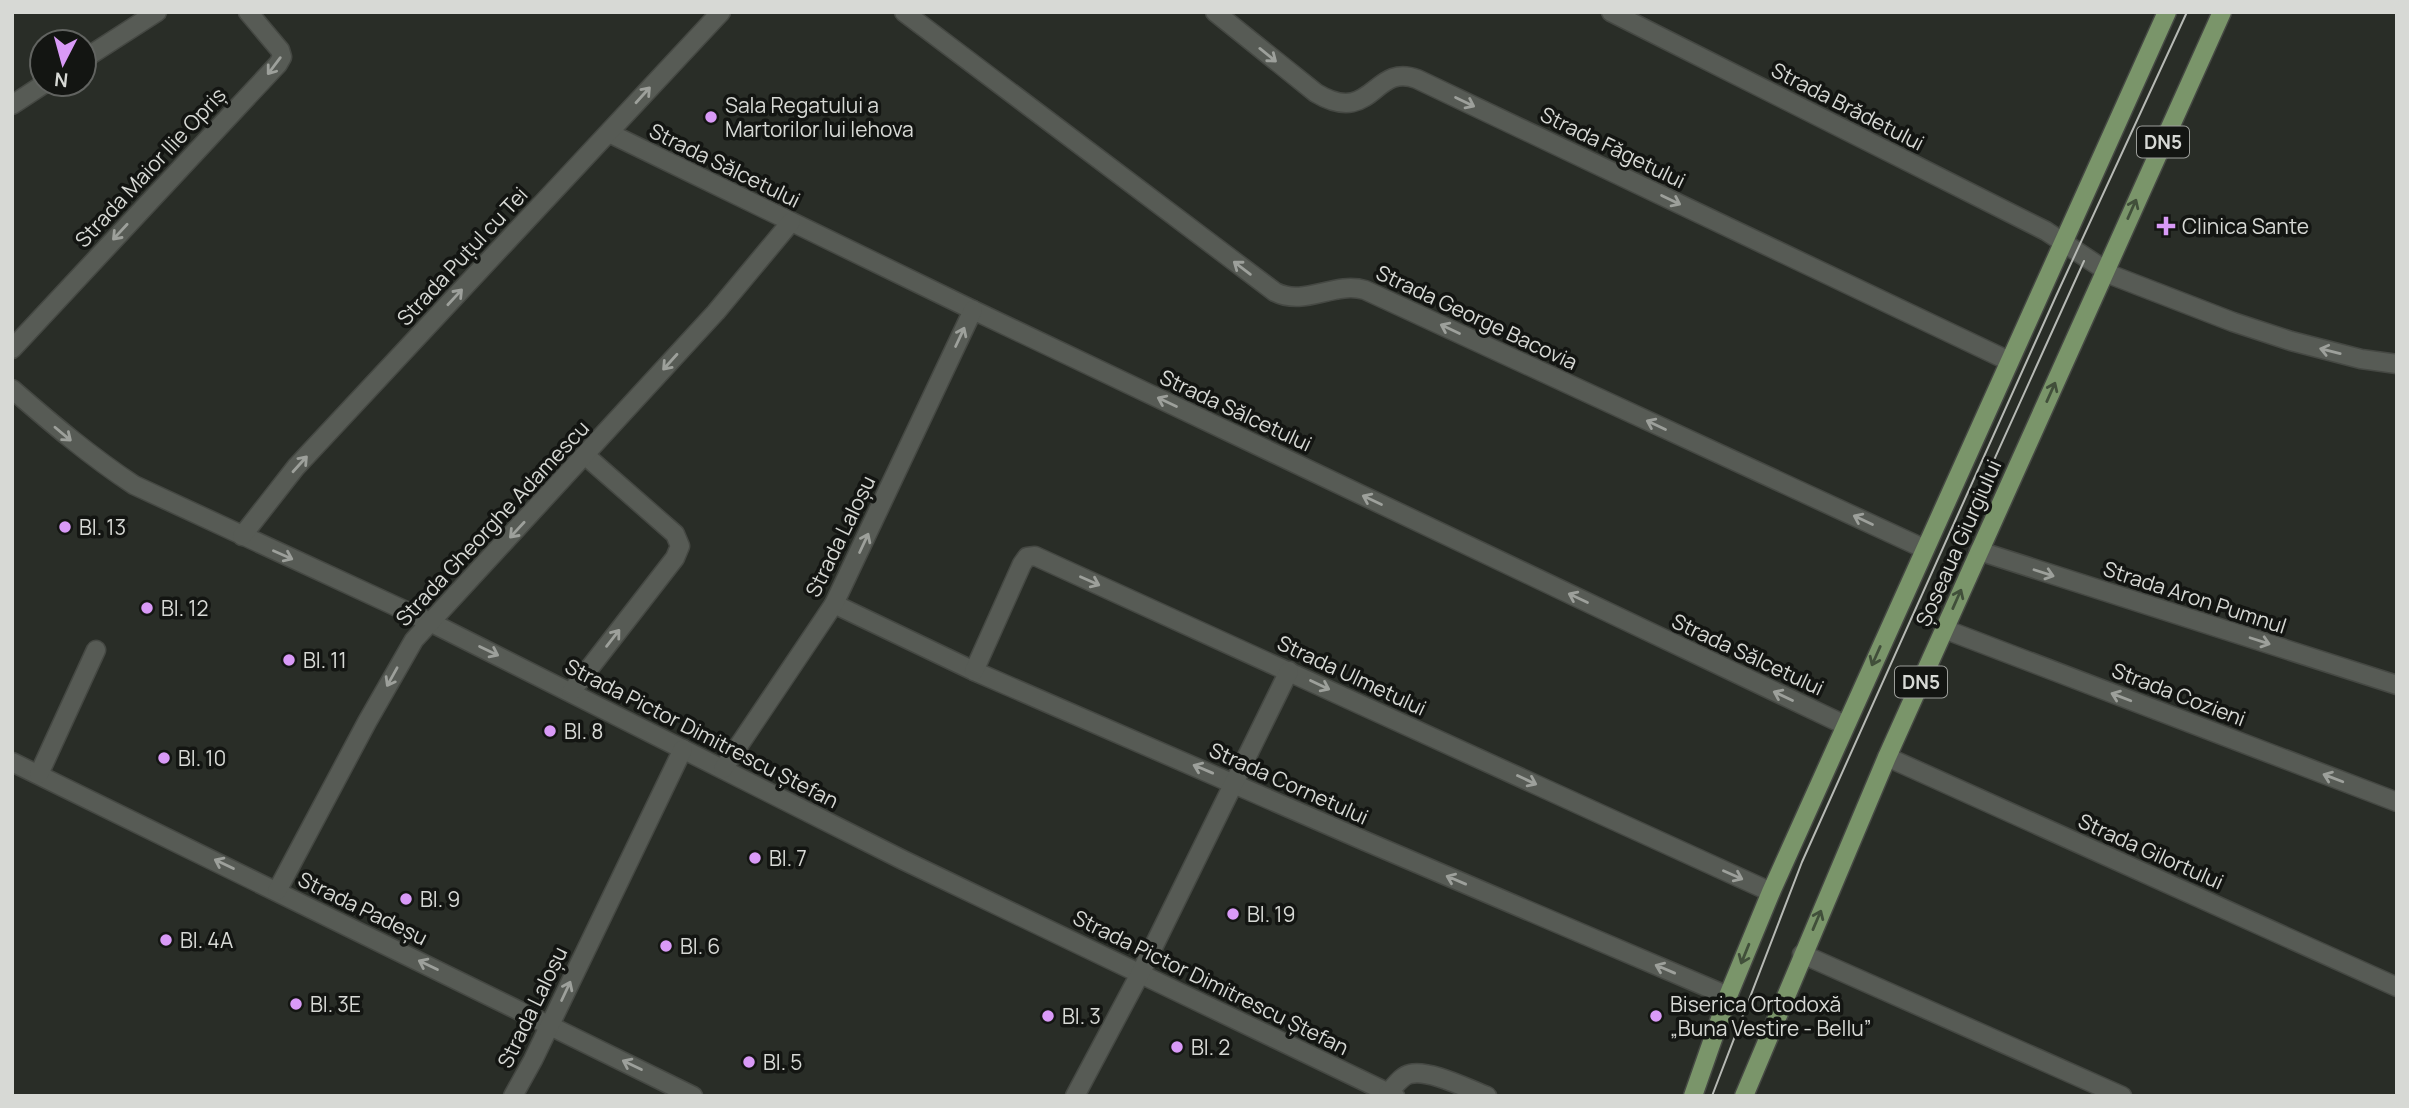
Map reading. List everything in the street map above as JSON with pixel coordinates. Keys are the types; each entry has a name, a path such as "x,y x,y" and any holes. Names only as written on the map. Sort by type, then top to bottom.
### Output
{"main road":[{"name":"Șoseaua Giurgiului","path":"1693,1096 1728,996 1771,892 2168,12"},
{"name":"Șoseaua Giurgiului","path":"1744,1096 1887,757 2222,12"}],"street":[{"path":"98,50 156,12"},
{"name":"Strada Maior Ilie Opriș","path":"12,349 278,64 282,57 280,50 248,12"},
{"name":"Strada Puțul cu Tei","path":"242,536 296,467 721,12"},
{"name":"Strada George Bacovia","path":"904,12 1286,298 1298,298 1352,286 1365,290 1925,549"},
{"name":"Strada Făgetului","path":"1215,12 1315,93 1330,102 1351,104 1362,100 1388,79 1409,75 2009,360"},
{"name":"Strada Brădetului","path":"1611,12 2063,242 2104,271 2232,322 2291,341 2361,359 2397,364"},
{"path":"12,104 28,94"},
{"name":"Strada Sălcetului","path":"609,133 973,310 1845,724"},
{"name":"Strada Gheorghe Adamescu","path":"278,891 405,652 716,312 791,222"},
{"name":"Strada Laloșu","path":"723,769 834,604 973,310"},
{"name":"Strada Pictor Dimitrescu Ștefan","path":"12,389 64,435 134,485 432,623 903,860 1392,1094 1402,1078 1417,1073 1436,1077 1487,1096"},
{"path":"571,692 675,558 680,546 675,534 586,456"},
{"name":"Strada Aron Pumnul","path":"1979,551 2397,685"},
{"name":"Strada Ulmetului","path":"974,671 1022,564 1027,557 1035,556 1771,892"},
{"name":"Strada Cornetului","path":"834,604 974,671 1728,996"},
{"name":"Strada Cozieni","path":"1944,629 2397,802"},
{"path":"39,774 96,650"},
{"path":"1075,1096 1236,784 1289,671"},
{"name":"Strada Laloșu","path":"513,1096 683,749"},
{"name":"Strada Gilortului","path":"1887,757 2397,987"},
{"name":"Strada Padeșu","path":"12,762 693,1096"},
{"path":"1802,954 2122,1096"}],"tram line":[{"path":"1712,1096 1802,862 2056,296 2187,12"},
{"path":"1947,564 2084,261"}],"place":[{"name":"Sala Regatului a Martorilor lui Iehova","path":"711,117"},
{"name":"Clinica Sante","path":"2166,226"},
{"name":"Bl. 13","path":"65,527"},
{"name":"Bl. 12","path":"147,608"},
{"name":"Bl. 11","path":"289,660"},
{"name":"Bl. 8","path":"550,731"},
{"name":"Bl. 10","path":"164,758"},
{"name":"Bl. 7","path":"755,858"},
{"name":"Bl. 9","path":"406,899"},
{"name":"Bl. 19","path":"1233,914"},
{"name":"Bl. 4A","path":"166,940"},
{"name":"Bl. 6","path":"666,946"},
{"name":"Bl. 3E","path":"296,1004"},
{"name":"Bl. 3","path":"1048,1016"},
{"name":"Biserica Ortodoxă „Buna Vestire - Bellu”","path":"1656,1016"},
{"name":"Bl. 2","path":"1177,1047"},
{"name":"Bl. 5","path":"749,1062"}]}
